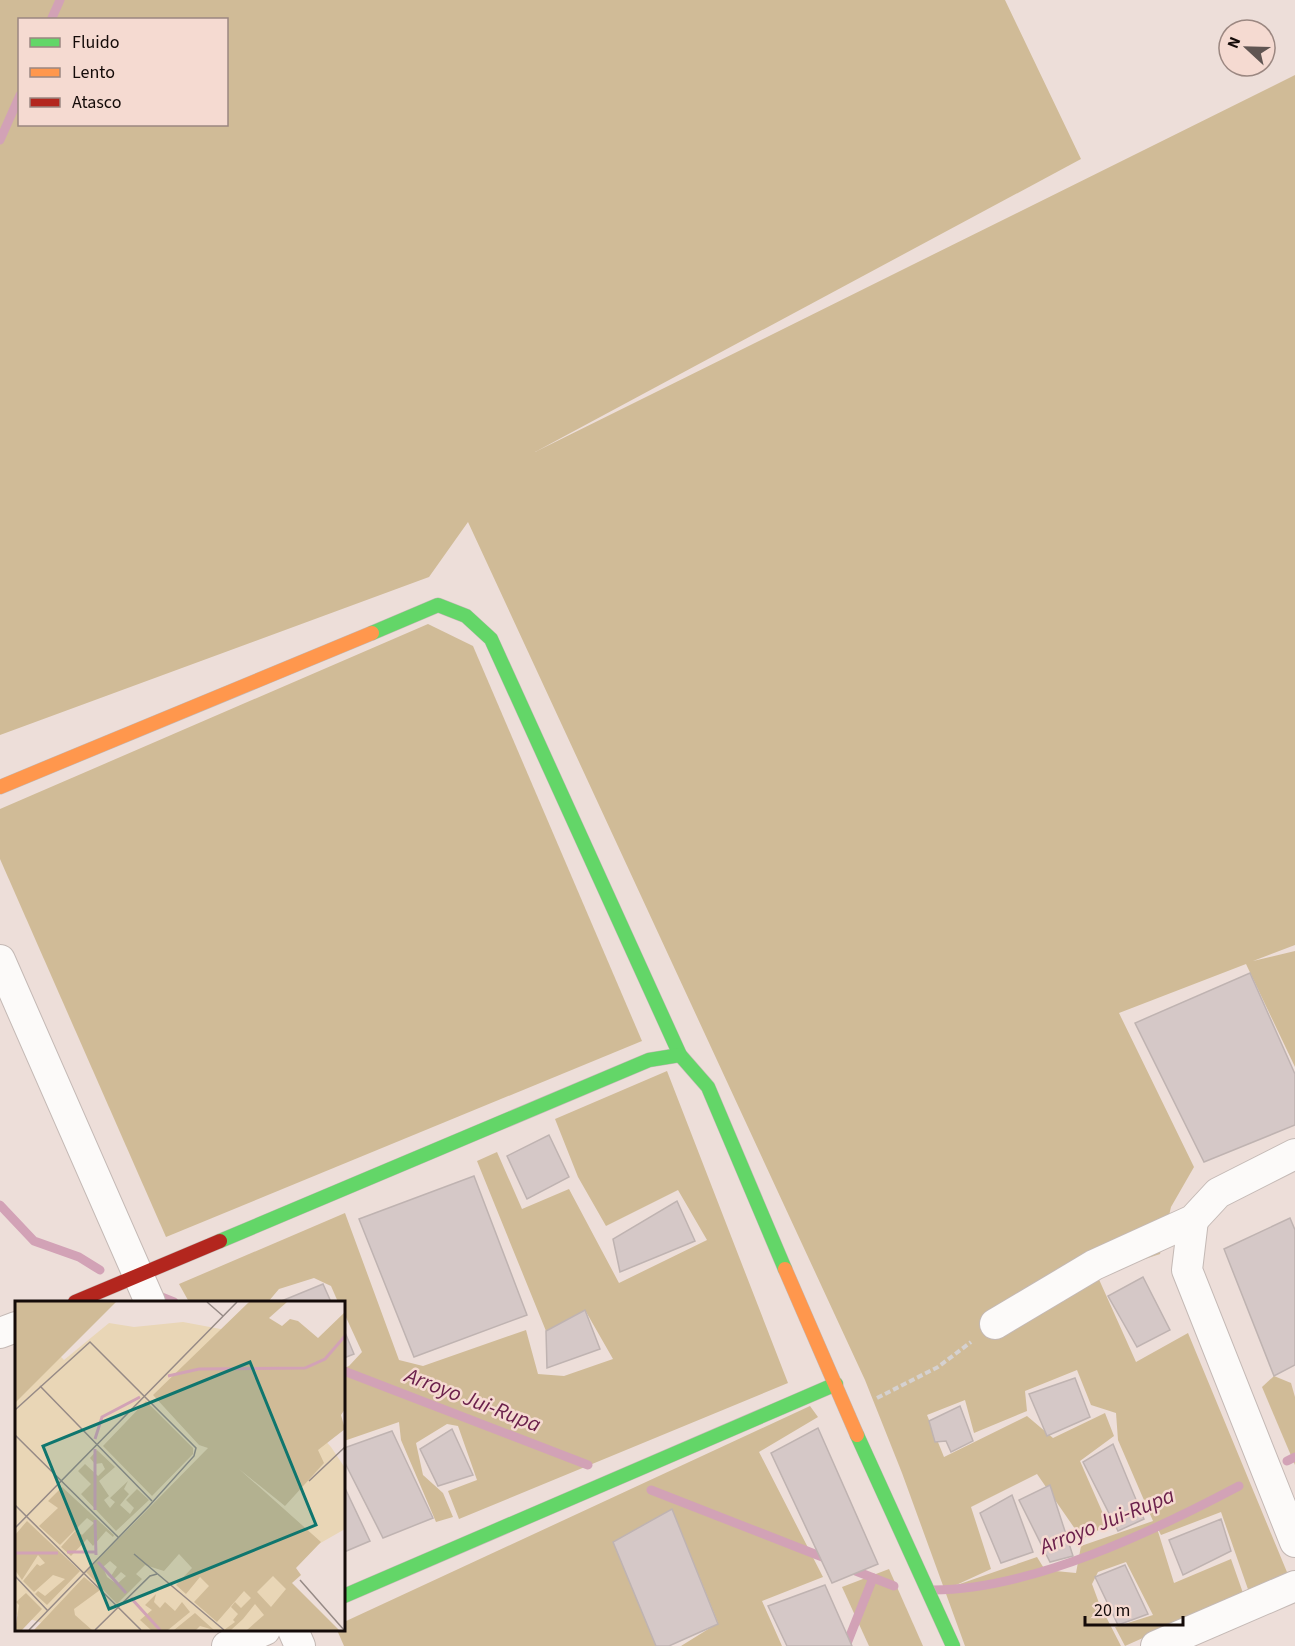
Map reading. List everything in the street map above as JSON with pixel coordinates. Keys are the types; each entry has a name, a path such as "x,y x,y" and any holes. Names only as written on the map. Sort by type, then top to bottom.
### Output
{"street":[{"path":"0,788 438,605 466,616 491,639 680,1055 708,1087 847,1413 953,1646"},
{"path":"0,960 144,1290"},
{"path":"81,1301 144,1290 649,1060 680,1055"},
{"path":"995,1324 1094,1265 1193,1220 1218,1193 1295,1154"},
{"path":"1193,1220 1187,1270 1295,1542"},
{"path":"0,1333 15,1327"},
{"path":"345,1596 836,1384"},
{"path":"1156,1646 1295,1586"},
{"path":"227,1646 261,1631"},
{"path":"294,1631 300,1646"}],"path":[{"path":"847,1413 938,1367 995,1324"}],"shaded area":[{"path":"0,0 1005,0 1081,159 535,452 1295,75 1295,945 1253,961 1295,951 1295,1067 1246,964 1119,1013 1194,1167 1171,1207 1160,1254 1097,1275 1136,1362 1188,1333 1289,1577 1250,1595 1221,1512 1161,1535 1156,1525 1174,1583 1231,1559 1243,1593 1125,1646 1115,1627 1153,1615 1126,1562 1098,1572 1092,1584 1121,1646 965,1646 902,1473 865,1380 468,522 429,577 0,735","holes":["1077,1370 1091,1405 1116,1413 1118,1440 1153,1521 1081,1546 1076,1573 1045,1570 1037,1557 954,1586 991,1569 971,1507 1037,1474 1082,1539 1108,1525 1080,1461 1114,1436 1105,1413 1053,1438 1027,1416 944,1457 927,1415 965,1400 974,1433 1027,1411 1025,1391"]},
{"path":"428,624 473,646 642,1041 166,1237 0,859 0,809"},
{"path":"667,1071 788,1383 459,1519 448,1491 477,1480 458,1426 447,1424 416,1443 423,1475 443,1493 453,1517 436,1522 401,1440 399,1422 345,1441 345,1368 362,1352 345,1315 345,1301 338,1301 331,1286 314,1278 279,1289 269,1301 188,1301 179,1284 345,1213 399,1360 423,1366 526,1330 538,1374 564,1376 613,1359 585,1310 546,1331 477,1161 497,1152 522,1209 569,1189 619,1283 707,1240 678,1190 606,1226 578,1177 555,1119"},
{"path":"1274,1376 1291,1383 1295,1397 1295,1465 1262,1387"},
{"path":"810,1406 818,1417 759,1452 823,1577 762,1601 782,1646 681,1646 718,1623 672,1509 659,1646 344,1646 337,1631 345,1631 345,1622"},
{"path":"889,1569 923,1646 869,1646 842,1587"}],"building":[{"path":"1250,973 1295,1074 1295,1125 1204,1162 1135,1023"},
{"path":"549,1135 569,1177 527,1199 507,1156"},
{"path":"474,1176 527,1315 414,1357 359,1219"},
{"path":"677,1201 695,1241 620,1272 613,1239"},
{"path":"1290,1218 1295,1230 1295,1365 1274,1376 1224,1249"},
{"path":"1143,1277 1170,1330 1137,1347 1108,1296"},
{"path":"323,1284 331,1301 281,1301"},
{"path":"585,1310 600,1349 547,1368 546,1331"},
{"path":"345,1332 354,1354 345,1358"},
{"path":"1075,1378 1090,1417 1047,1436 1029,1394"},
{"path":"960,1406 973,1441 951,1452 946,1441 935,1442 929,1421"},
{"path":"818,1428 878,1564 832,1583 771,1453"},
{"path":"452,1429 473,1475 438,1486 420,1449"},
{"path":"392,1431 433,1518 383,1538 345,1463 345,1448"},
{"path":"1113,1444 1144,1519 1118,1531 1083,1462"},
{"path":"1050,1485 1073,1556 1050,1562 1019,1500"},
{"path":"345,1488 370,1541 345,1552"},
{"path":"1012,1495 1033,1552 1001,1563 980,1513"},
{"path":"672,1509 718,1624 669,1646 656,1646 613,1542"},
{"path":"1221,1519 1231,1551 1183,1575 1169,1540"},
{"path":"1125,1565 1148,1614 1118,1625 1095,1577"},
{"path":"825,1585 852,1646 787,1646 768,1606"}],"waterway":[{"name":"Arroyo Jui-Rupa","path":"52,18 60,0"},
{"name":"Arroyo Jui-Rupa","path":"0,140 18,100"},
{"name":"Arroyo Jui-Rupa","path":"0,1205 34,1241 79,1257 100,1270"},
{"name":"Arroyo Jui-Rupa","path":"159,1296 172,1301"},
{"name":"Arroyo Jui-Rupa","path":"345,1371 588,1465"},
{"name":"Arroyo Jui-Rupa","path":"1287,1461 1295,1457"},
{"name":"Arroyo Jui-Rupa","path":"933,1590 971,1587 1010,1580 1050,1569 1131,1539 1239,1486"},
{"name":"Arroyo Jui-Rupa","path":"651,1490 830,1560"},
{"name":"Arroyo Jui-Rupa","path":"848,1568 894,1586"},
{"path":"846,1646 873,1578"}],"traffic: fast":[{"path":"372,633 438,605 466,616 491,639 680,1055 708,1087 785,1269"},
{"path":"220,1241 649,1060 680,1055"},
{"path":"345,1596 836,1384"},
{"path":"857,1435 953,1646"}],"traffic: slow":[{"path":"0,787 372,633"},
{"path":"785,1269 857,1435"}],"traffic: jam":[{"path":"77,1301 220,1241"}]}
